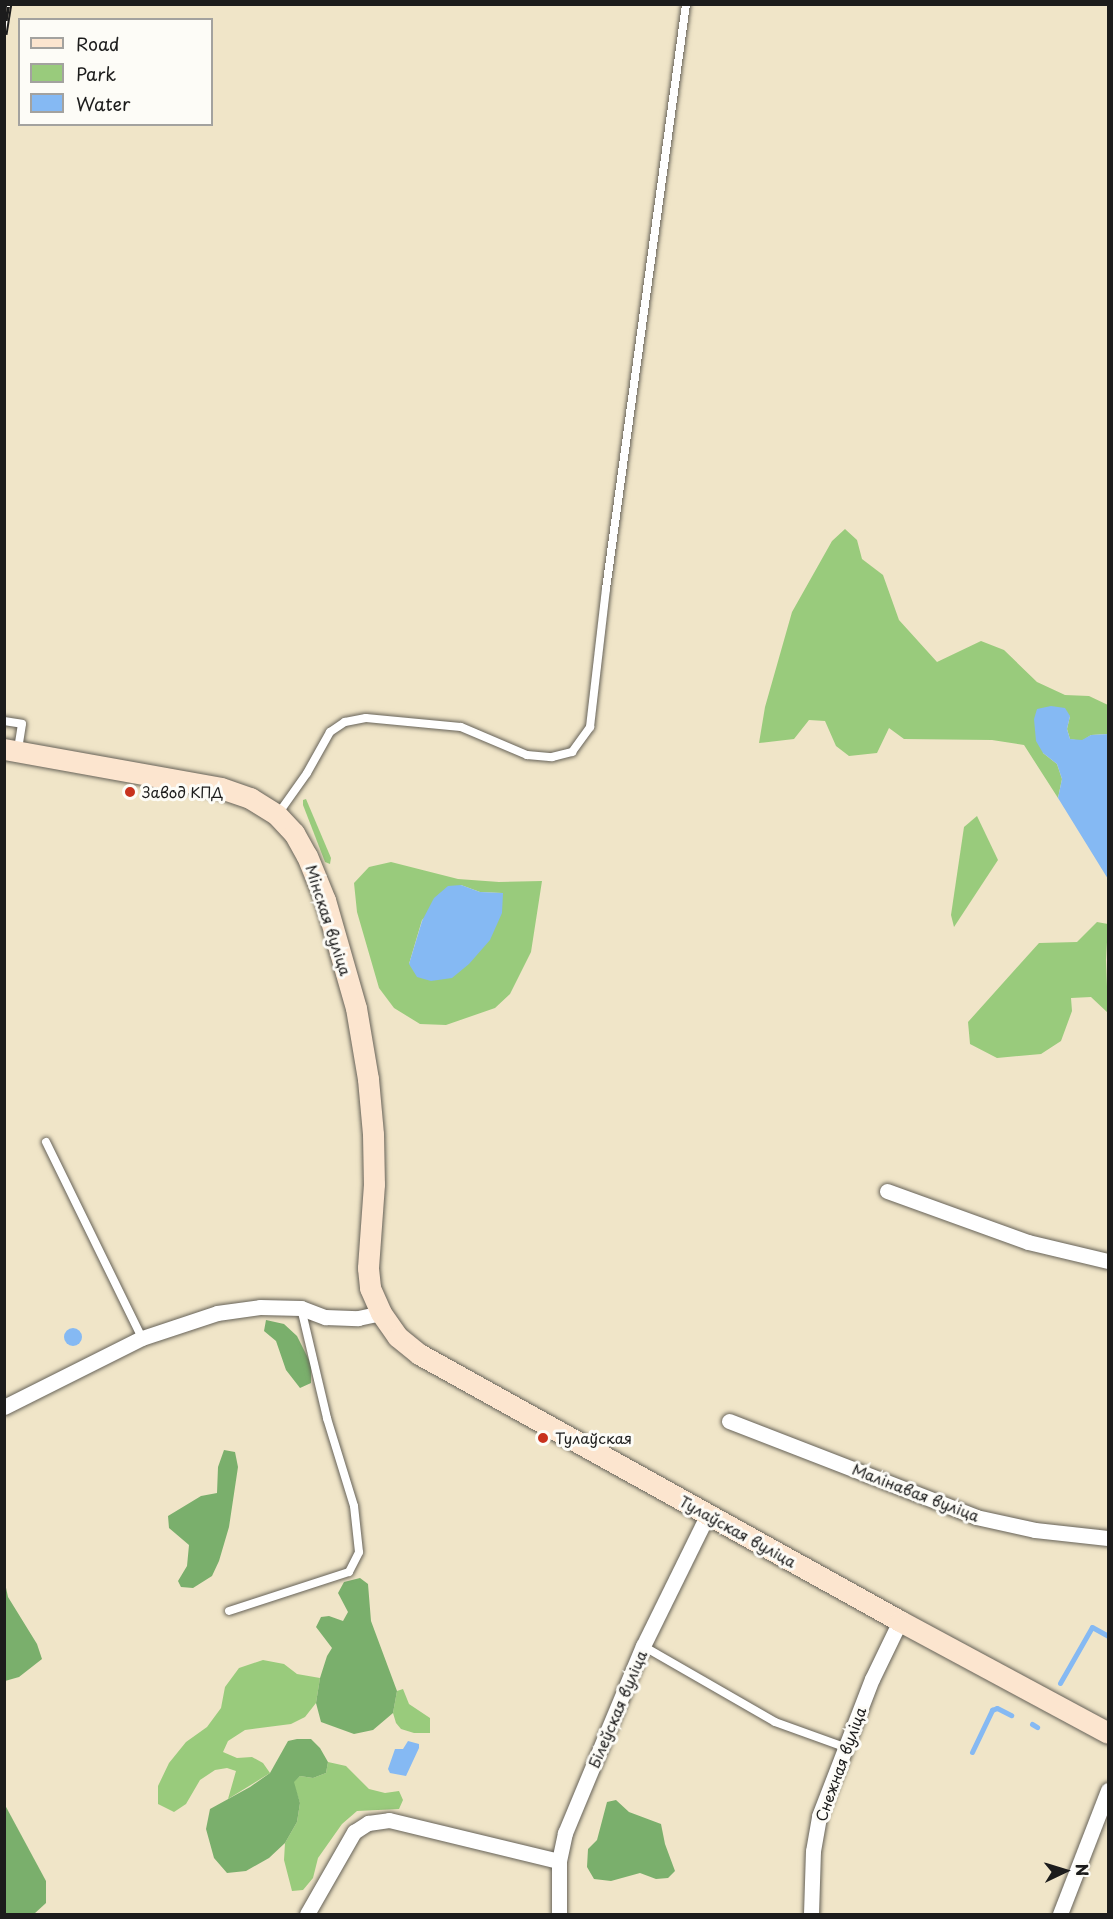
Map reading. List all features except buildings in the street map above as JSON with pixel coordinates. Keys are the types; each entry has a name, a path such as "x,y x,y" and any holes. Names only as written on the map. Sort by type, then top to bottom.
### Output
{"main road":[{"name":"Мінская вуліца","path":"11,750 222,788 250,798 277,815 294,833 307,856 338,940 356,1008 368,1079 373,1134 374,1184 368,1268 370,1288 381,1313"},
{"name":"Тулаўская вуліца","path":"381,1313 398,1337 419,1354 900,1621 1108,1733"}],"street":[{"path":"887,1191 1028,1242 1108,1261"},
{"path":"4,1407 142,1338 217,1313 260,1307 301,1308 325,1317 358,1318 381,1313"},
{"name":"Малінавая вуліца","path":"729,1421 976,1517 1035,1530 1108,1539"},
{"name":"Білеўская вуліца","path":"559,1914 559,1861 566,1833 644,1646 708,1514"},
{"name":"Снежная вуліца","path":"811,1914 815,1834 844,1747 872,1679 900,1621"},
{"path":"1060,1914 1108,1790"},
{"path":"307,1914 354,1832 368,1823 389,1820 559,1861"}],"lane":[{"path":"277,815 307,773 330,732 345,722 366,718 461,727 526,755 552,757 572,752 590,727 606,589 686,4"},
{"path":"4,721 22,724 11,750"},
{"path":"46,1142 142,1338"},
{"path":"229,1611 349,1572 359,1552 354,1506 327,1418 301,1308"},
{"path":"644,1646 775,1722 844,1747"}],"green space":[{"path":"845,529 857,540 862,559 883,575 899,620 937,662 981,641 1004,650 1037,682 1065,695 1089,696 1108,705 1108,734 1091,735 1082,741 1070,739 1067,729 1070,716 1043,753 1057,764 1062,779 1058,798 1024,745 992,740 904,739 889,728 877,753 849,756 836,746 825,721 809,720 794,739 759,743 765,707 792,612 832,541"},
{"path":"306,799 331,858 330,864 325,862 303,805 303,800"},
{"path":"977,816 998,860 954,927 951,915 964,827"},
{"path":"391,862 458,879 499,882 542,881 531,952 510,994 495,1008 446,1025 420,1024 394,1008 379,988 357,912 354,883 369,867","holes":["461,885 480,892 502,893 409,964 422,920"]},
{"path":"1097,922 1108,924 1106,960 1108,1013 1091,997 1071,998 1072,1011 1061,1041 1041,1054 997,1058 970,1044 968,1022 1039,943 1077,942"},
{"path":"266,1320 284,1324 297,1336 311,1364 311,1383 300,1388 286,1370 276,1341 264,1331"},
{"path":"224,1450 235,1452 238,1467 229,1527 219,1561 212,1576 193,1588 181,1587 178,1581 187,1566 189,1545 169,1528 168,1516 201,1496 217,1493 218,1467"},
{"path":"360,1578 368,1584 371,1621 397,1691 393,1713 373,1730 354,1734 321,1722 316,1703 320,1678 332,1648 316,1627 321,1617 329,1616 343,1621 348,1612 338,1593 344,1582"},
{"path":"5,1583 8,1597 37,1644 42,1659 19,1677 5,1681"},
{"path":"263,1660 284,1664 297,1674 320,1678 316,1703 305,1717 291,1724 245,1730 228,1741 223,1752 237,1758 252,1757 263,1763 270,1773 228,1799 236,1771 227,1768 215,1770 200,1780 186,1804 174,1812 158,1804 158,1786 169,1763 186,1742 207,1727 221,1708 225,1687 239,1668"},
{"path":"403,1689 409,1704 430,1718 430,1733 414,1733 401,1729 396,1723 393,1713 397,1691"},
{"path":"311,1739 320,1748 328,1762 326,1773 313,1778 300,1776 294,1782 300,1803 297,1822 285,1843 269,1858 246,1871 227,1873 214,1858 206,1829 210,1809 270,1773 288,1741"},
{"path":"328,1762 346,1766 369,1789 385,1793 399,1791 403,1800 399,1809 357,1811 342,1824 318,1858 313,1878 303,1890 292,1891 284,1860 285,1843 297,1822 300,1803 293,1782 300,1776 313,1778 326,1773"},
{"path":"616,1800 629,1812 661,1824 665,1844 675,1871 668,1878 656,1879 640,1873 611,1881 594,1879 587,1867 588,1849 597,1840 607,1802"},
{"path":"5,1805 46,1881 46,1903 34,1914 5,1914"}],"water":[{"path":"1051,706 1065,708 1070,716 1067,729 1070,739 1082,740 1091,735 1108,734 1108,879 1058,798 1062,779 1057,764 1043,753 1036,741 1034,719 1037,709"},
{"path":"461,885 480,892 503,893 502,913 490,940 469,964 452,978 431,981 417,977 409,964 422,921 434,898 448,886"},
{"path":"69,1328 77,1328 82,1333 80,1344 69,1346 64,1341 64,1333"},
{"path":"408,1741 419,1744 419,1748 406,1776 390,1773 388,1769 395,1749 403,1749"}],"waterway":[{"path":"1060,1683 1092,1627 1108,1636"},
{"path":"972,1752 992,1710 997,1708 1011,1715"},
{"path":"1032,1724 1037,1727"}],"railway":[{"path":"4,34 9,4"}],"place":[{"name":"Завод КПД","path":"130,792"},
{"name":"Тулаўская","path":"543,1438"}]}
